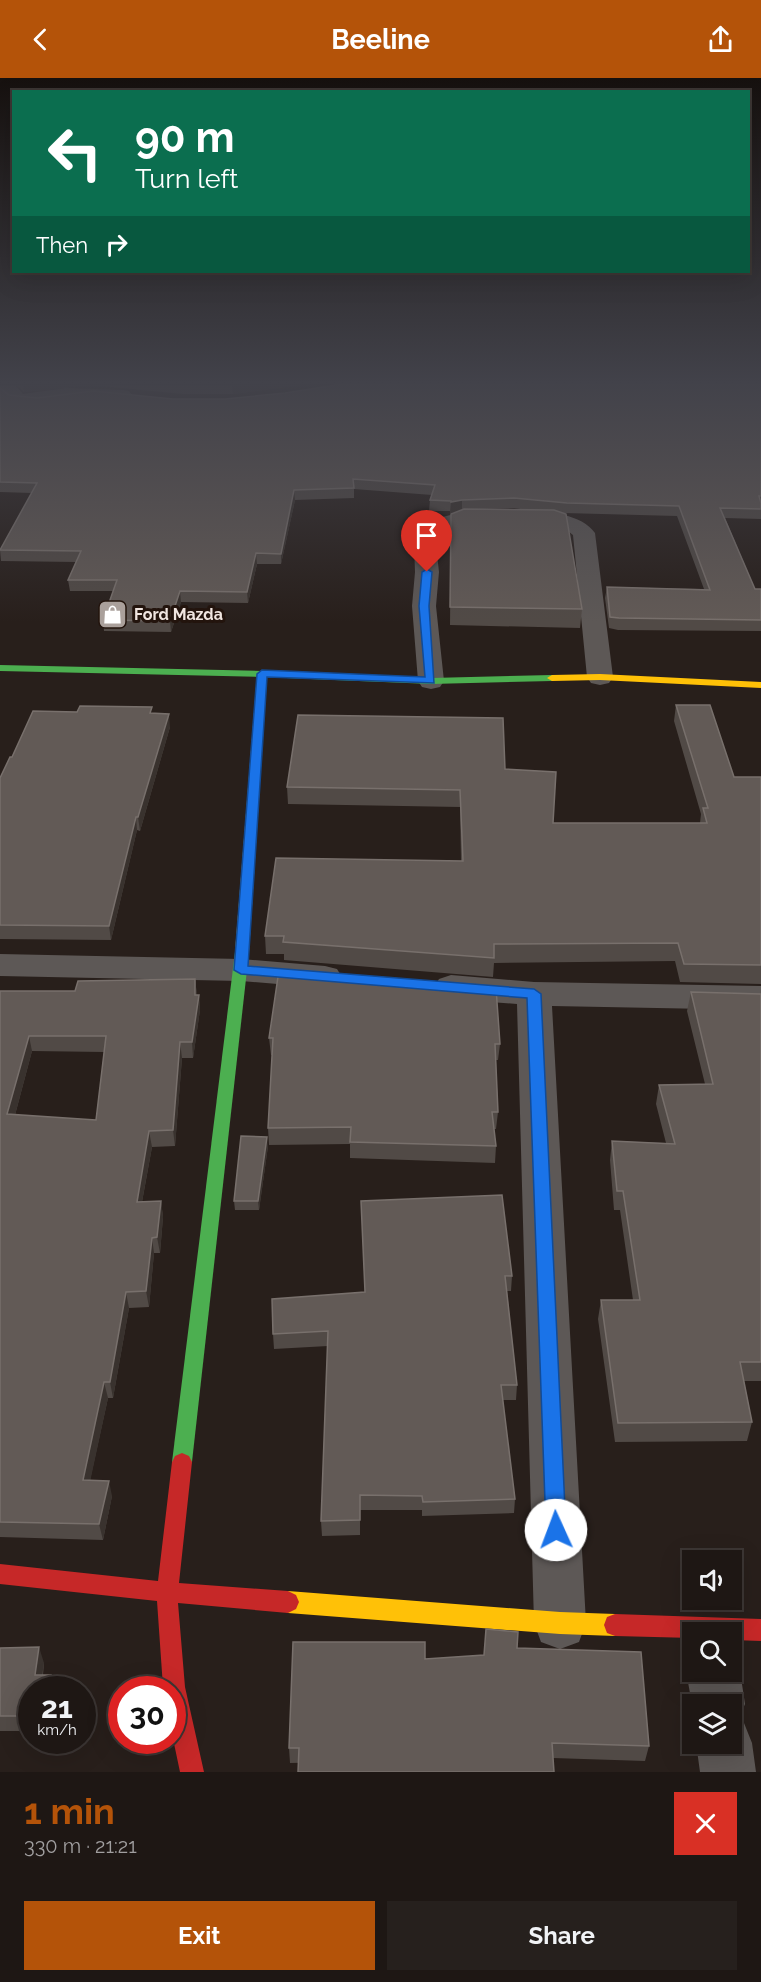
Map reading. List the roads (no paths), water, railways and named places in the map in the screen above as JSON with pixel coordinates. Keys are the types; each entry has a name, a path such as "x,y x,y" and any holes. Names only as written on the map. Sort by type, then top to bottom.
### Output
{"street":[{"path":"431,681 424,606 427,572 425,545 439,525 462,518 554,519 571,523 584,533 600,677"},
{"path":"0,668 262,674 431,681 600,677 761,685"},
{"path":"192,1772 174,1687 167,1592 241,970 262,674"},
{"path":"0,965 241,970 358,979"},
{"path":"417,984 534,994 761,998"},
{"path":"534,994 560,1623"},
{"path":"0,1574 167,1592 560,1623 682,1640"},
{"path":"742,1635 761,1630"},
{"path":"726,1754 728,1772"}],"place":[{"name":"Ford Mazda","path":"113,614"}]}
